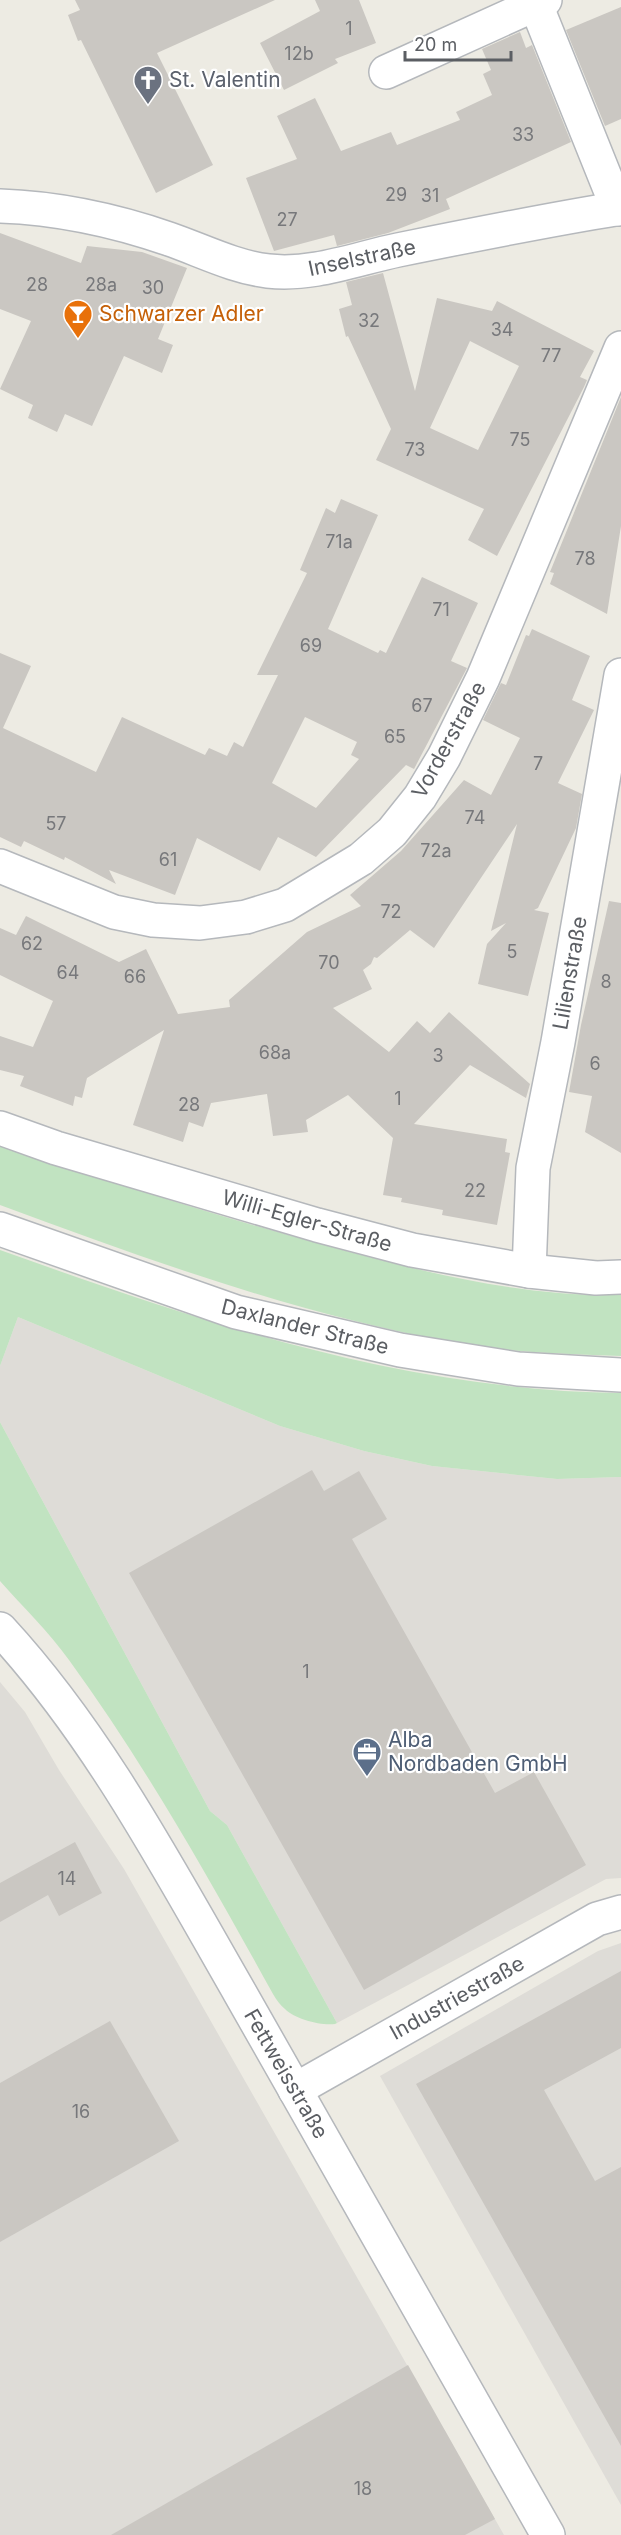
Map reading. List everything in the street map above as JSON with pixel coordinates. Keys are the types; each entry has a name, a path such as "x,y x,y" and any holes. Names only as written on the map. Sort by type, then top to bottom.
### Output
{"street":[{"path":"386,72 539,2 614,174 620,209"},
{"name":"Inselstraße","path":"0,206 29,207 101,219 168,239 248,268 270,271 333,267 395,251 620,209"},
{"name":"Vorderstraße","path":"0,866 114,912 153,920 200,923 246,917 285,905 362,859 392,832 420,797 444,757 483,678 621,349"},
{"name":"Lilienstraße","path":"529,1271 533,1168 558,1042 621,675"},
{"name":"Willi-Egler-Straße","path":"0,1128 56,1148 317,1225 412,1250 529,1271 596,1278 621,1277"},
{"name":"Daxlander Straße","path":"0,1229 236,1312 400,1350 518,1369 621,1375"},
{"name":"Fettweisstraße","path":"0,1629 62,1702 131,1809 295,2090 548,2535"},
{"name":"Industriestraße","path":"295,2090 597,1919 621,1912"}],"shaded area":[{"path":"18,1317 280,1426 364,1451 432,1466 557,1479 621,1477 621,1878 606,1879 337,2023 227,1825 210,1811 0,1422 0,1366"},
{"path":"0,1682 25,1712 59,1770 124,1869 504,2535 0,2535"},
{"path":"621,1943 621,2505 380,2076 598,1951"}],"green space":[{"path":"0,1143 200,1209 395,1264 507,1287 545,1292 621,1295 621,1356 541,1353 462,1344 344,1318 171,1266 0,1205"},
{"path":"0,1250 228,1327 382,1366 460,1380 540,1389 621,1393 621,1477 557,1479 432,1466 364,1451 280,1426 18,1317 0,1366"},
{"path":"0,1422 210,1811 227,1825 337,2023 323,2024 302,2019 289,2013 278,2002 151,1782 97,1700 61,1650 0,1581"}],"building":[{"name":"St. Valentin","path":"75,0 275,0 157,53 213,165 156,193 81,40 78,41 68,15 80,10"},
{"path":"315,0 359,0 376,43 335,59 338,63 284,90 260,43 320,11"},
{"path":"621,7 621,119 605,126 566,30"},
{"path":"520,32 526,48 532,45 571,142 446,199 450,209 388,233 337,246 334,235 274,251 246,178 297,159 277,116 315,98 341,151 391,132 397,145 460,120 456,112 492,95 483,74 491,70 482,49"},
{"path":"0,233 81,263 87,246 142,252 187,268 158,339 173,345 162,373 124,356 92,426 65,414 57,432 28,418 33,405 0,389 31,321 0,309"},
{"path":"383,273 415,391 437,298 492,311 497,301 594,351 580,377 587,380 584,387 497,556 468,540 484,509 376,460 391,429 348,336 346,337 339,309 352,305 346,282","holes":["470,341 519,366 478,450 430,428"]},
{"path":"621,397 621,526 607,614 550,584 554,573 550,572"},
{"path":"341,499 378,515 328,629 378,653 380,650 386,653 422,577 478,603 451,661 467,668 414,769 406,765 316,857 278,837 260,871 197,838 175,895 109,870 116,884 65,857 64,860 24,841 21,847 0,837 0,653 31,666 3,728 96,772 122,717 205,755 209,748 227,756 234,742 243,747 278,675 257,675 307,573 300,570 326,508 335,513","holes":["305,717 357,742 351,755 359,759 316,808 272,783"]},
{"path":"532,629 590,656 572,700 594,710 558,783 582,794 576,828 538,908 534,910 549,913 528,996 478,984 487,944 506,923 491,931 517,824 434,948 410,930 377,958 374,957 371,964 363,970 372,989 333,1008 389,1052 417,1021 430,1033 449,1012 530,1084 526,1098 470,1065 414,1124 507,1139 505,1152 510,1153 497,1225 442,1215 443,1210 401,1202 402,1198 383,1195 393,1138 348,1095 306,1120 308,1132 273,1136 267,1094 211,1103 203,1127 189,1122 183,1142 133,1125 164,1030 87,1078 82,1098 75,1096 73,1106 20,1086 24,1076 0,1070 0,1036 33,1047 53,1001 0,975 0,928 16,935 26,916 119,962 146,949 178,1014 230,1007 229,1000 307,932 361,906 350,895 401,851 464,780 491,795 520,738 483,720 501,683 506,685 526,635 529,636"},
{"path":"609,901 621,903 621,1153 585,1132 592,1096 569,1092 581,1025"},
{"path":"312,1470 324,1491 359,1471 387,1519 352,1539 495,1793 534,1772 586,1865 364,1990 129,1573"},
{"path":"75,1842 102,1893 59,1916 48,1895 0,1922 0,1883"},
{"path":"621,1971 621,2048 544,2090 595,2181 621,2167 621,2446 416,2084"},
{"path":"110,2021 179,2141 0,2242 0,2083"},
{"path":"408,2365 495,2519 465,2535 111,2535"}],"place":[{"name":"St. Valentin","path":"148,106"},
{"name":"Schwarzer Adler","path":"78,340"},
{"name":"Alba Nordbaden GmbH","path":"367,1778"}]}
